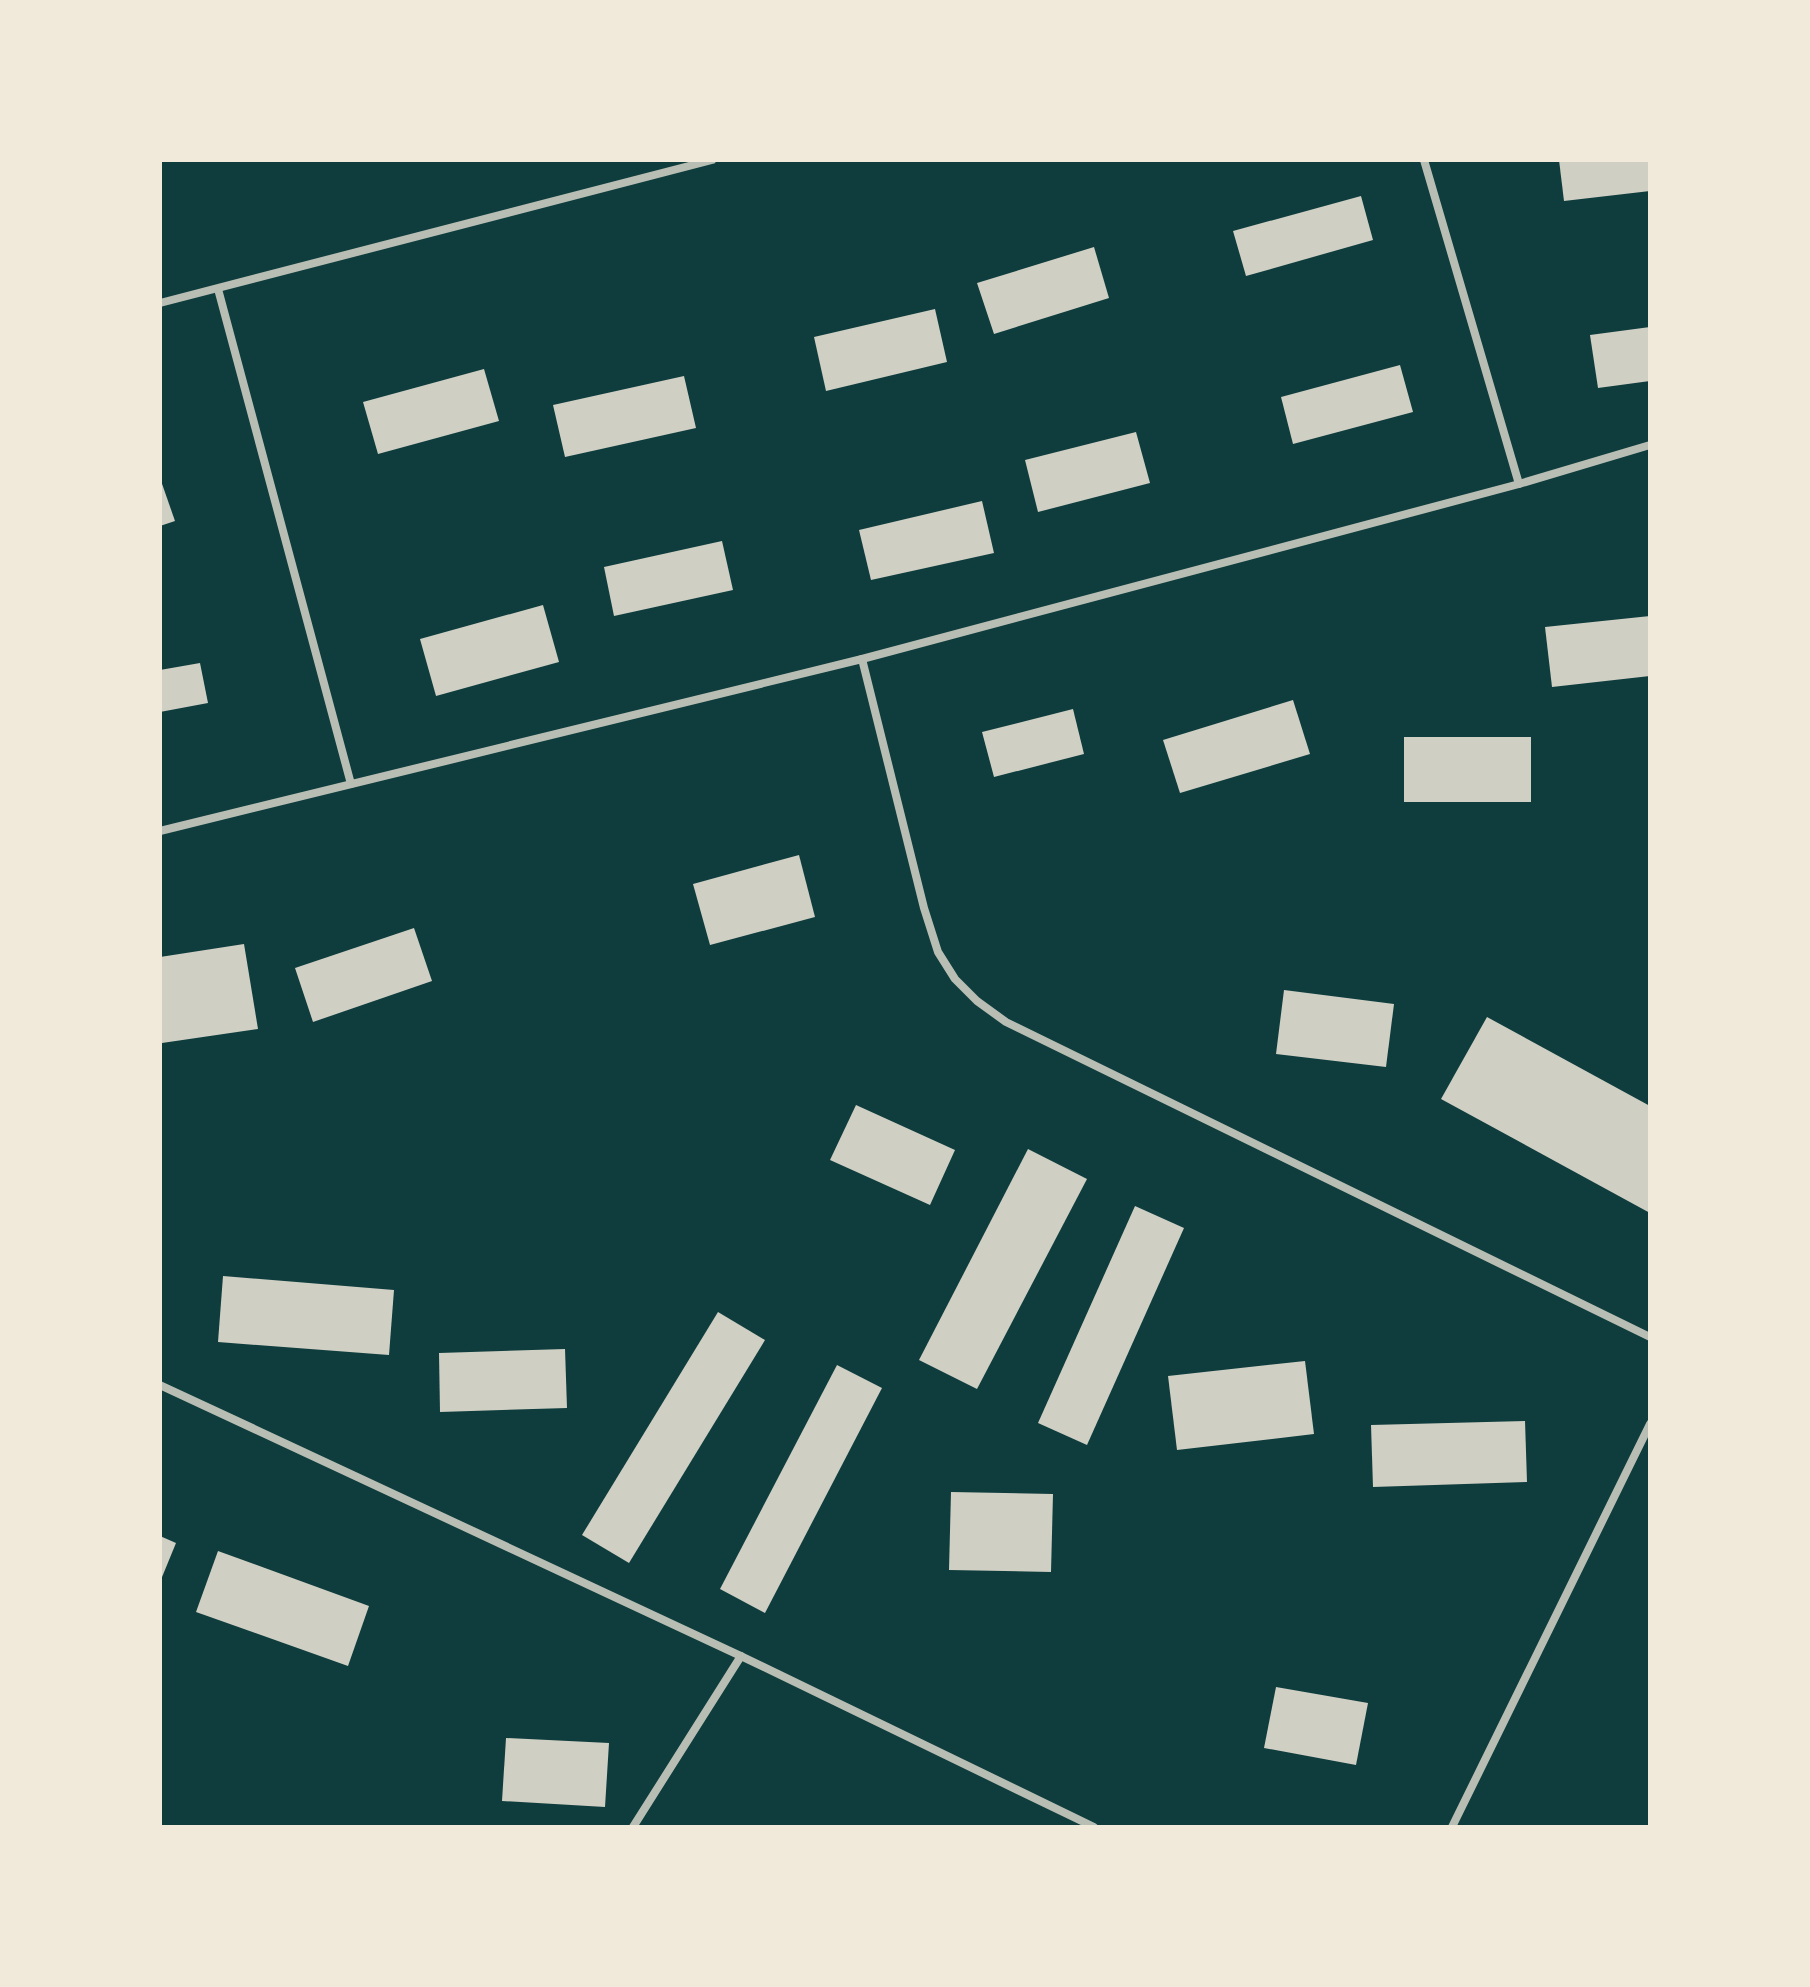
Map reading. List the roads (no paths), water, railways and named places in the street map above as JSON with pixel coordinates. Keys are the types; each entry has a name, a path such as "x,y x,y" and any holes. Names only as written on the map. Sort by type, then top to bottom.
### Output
{"street":[{"path":"160,303 712,160"},
{"path":"1424,160 1519,484"},
{"path":"218,289 351,784"},
{"path":"160,831 862,659 1519,484 1650,445"},
{"path":"862,659 924,908 938,952 955,979 977,1001 1006,1022 1650,1337"},
{"path":"160,1385 741,1656 1094,1827"},
{"path":"1452,1827 1650,1424"},
{"path":"633,1827 741,1656"}]}
